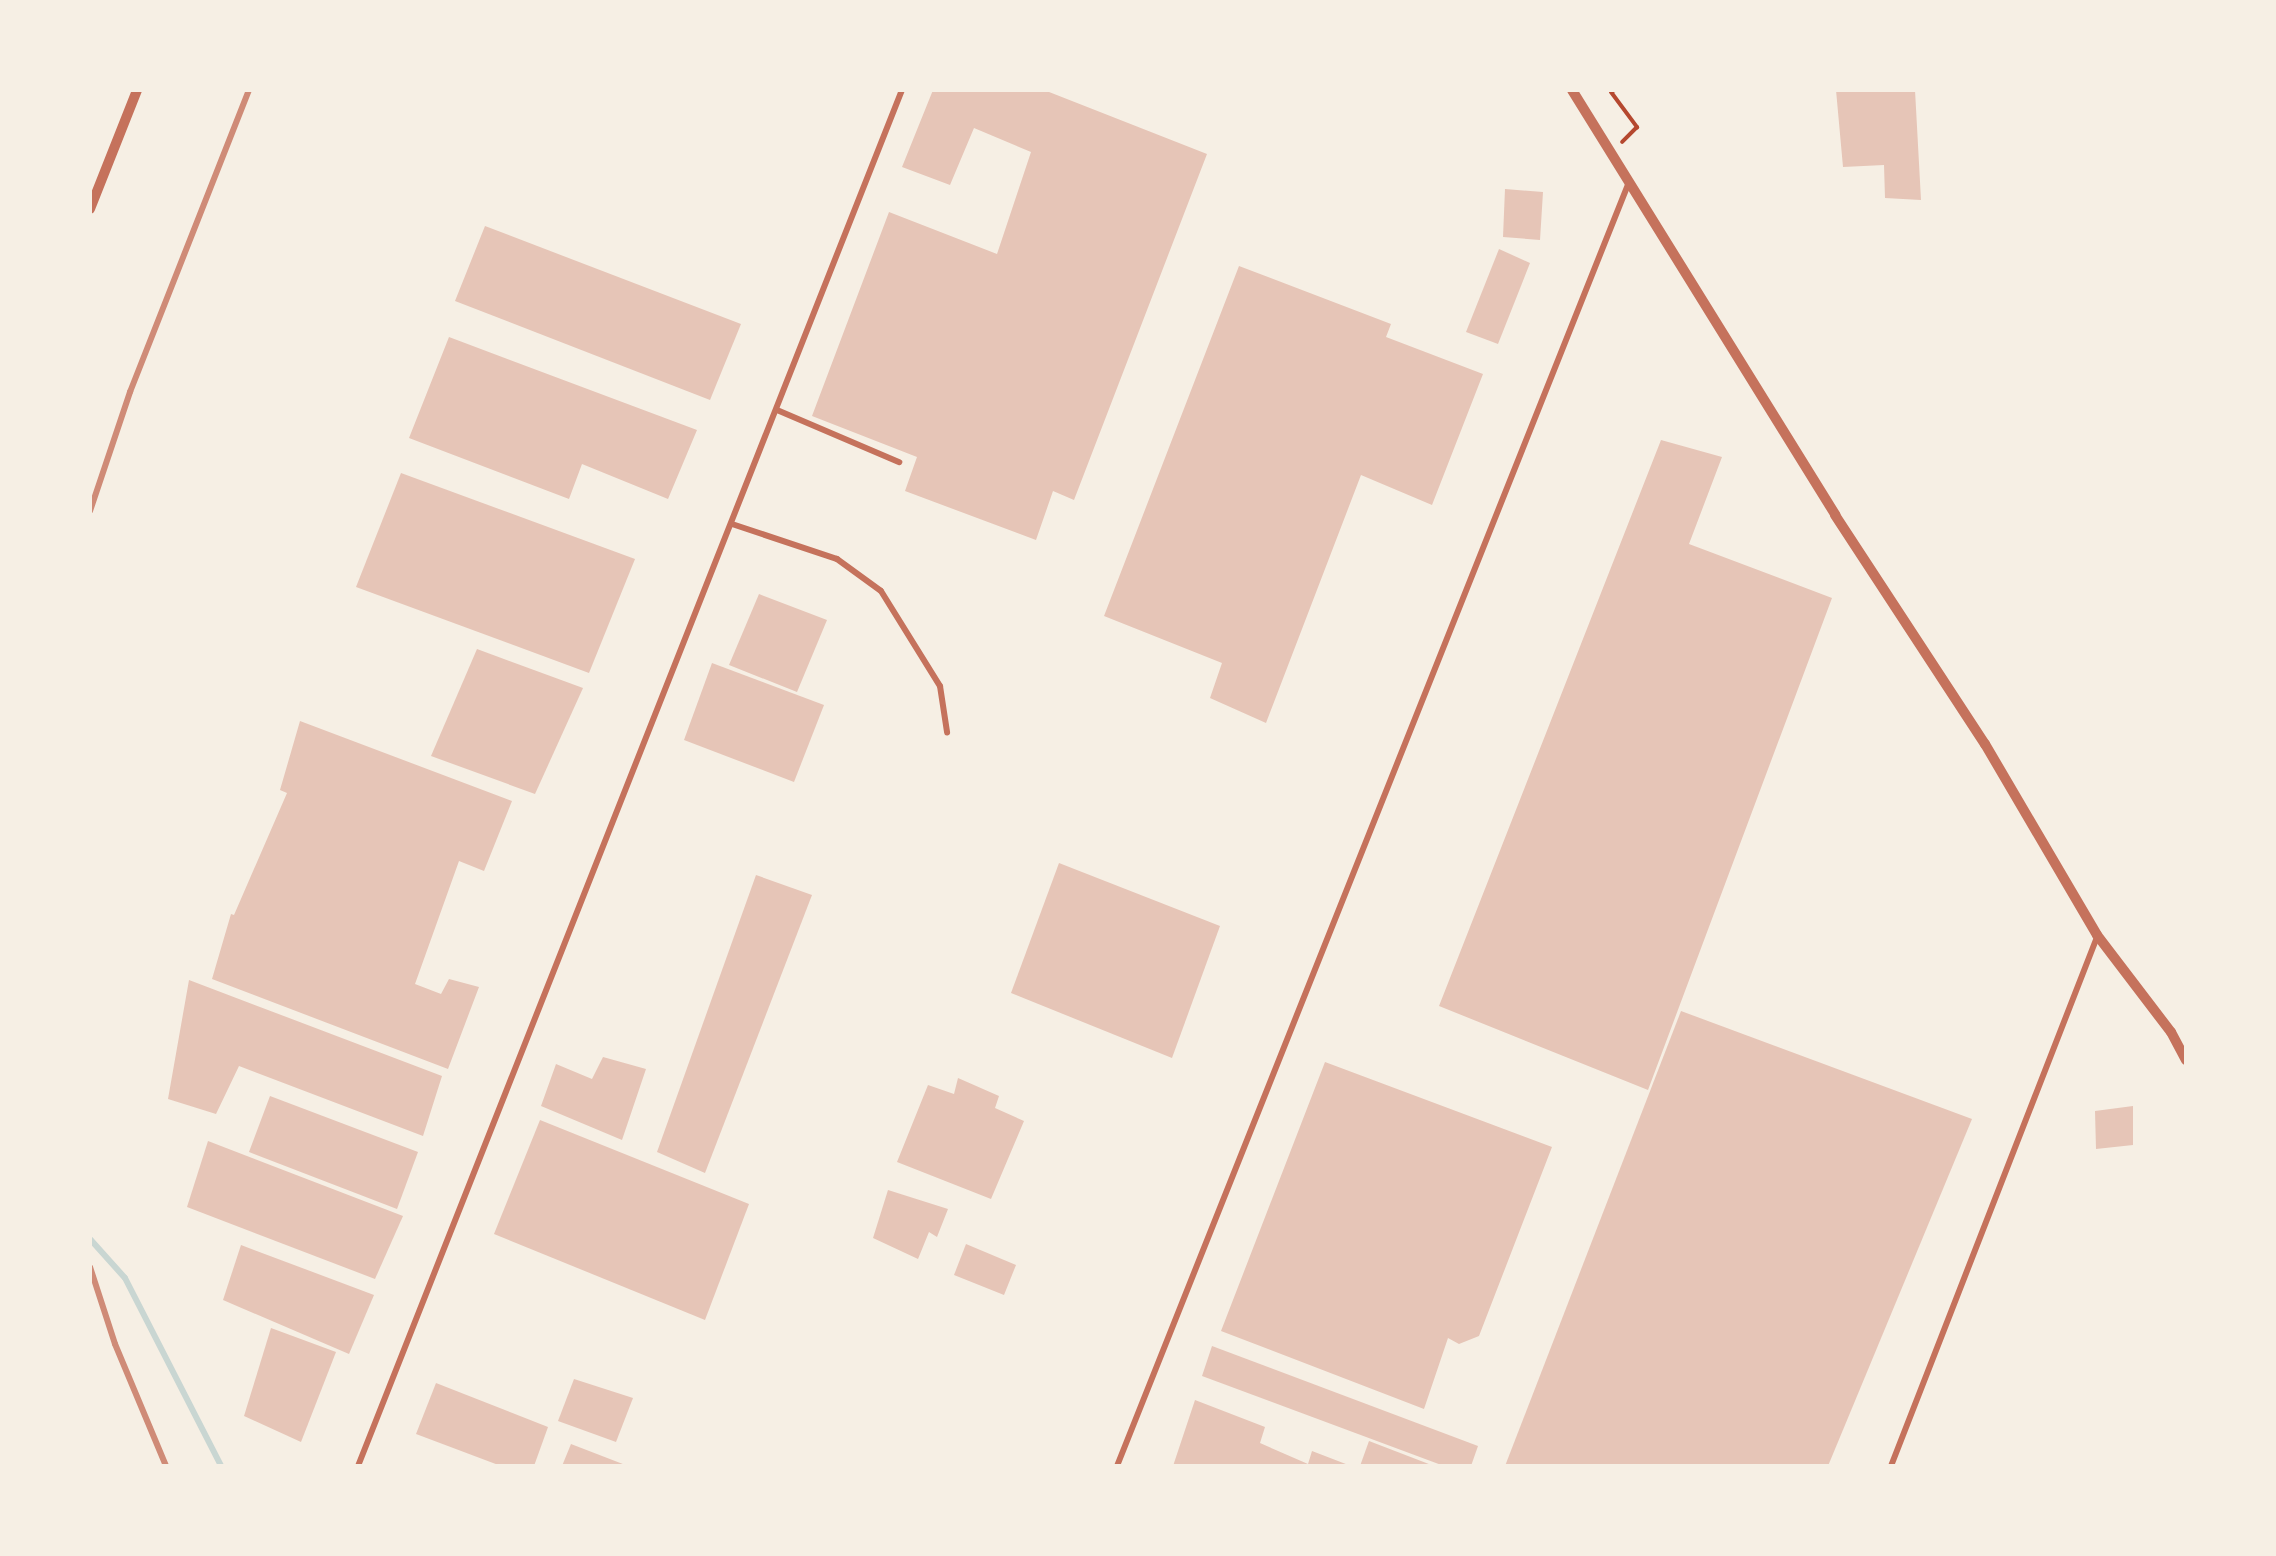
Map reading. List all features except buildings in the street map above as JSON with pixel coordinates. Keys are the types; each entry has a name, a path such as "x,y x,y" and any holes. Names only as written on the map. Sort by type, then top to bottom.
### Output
{"street":[{"path":"90,209 137,90"},
{"path":"1572,90 1836,514 1986,744 2097,936 2171,1032 2186,1060"}],"lane":[{"path":"358,1466 902,90"},
{"path":"1117,1466 1630,180"},
{"path":"777,410 899,462"},
{"path":"732,524 838,559 881,592 940,686 947,732"},
{"path":"1891,1466 2097,936"}],"path":[{"path":"1612,152 1637,127 1613,91"}],"waterway":[{"path":"90,1239 125,1278 221,1466"}],"railway":[{"path":"90,511 130,392 249,90"},
{"path":"90,1267 115,1344 166,1466"}]}
